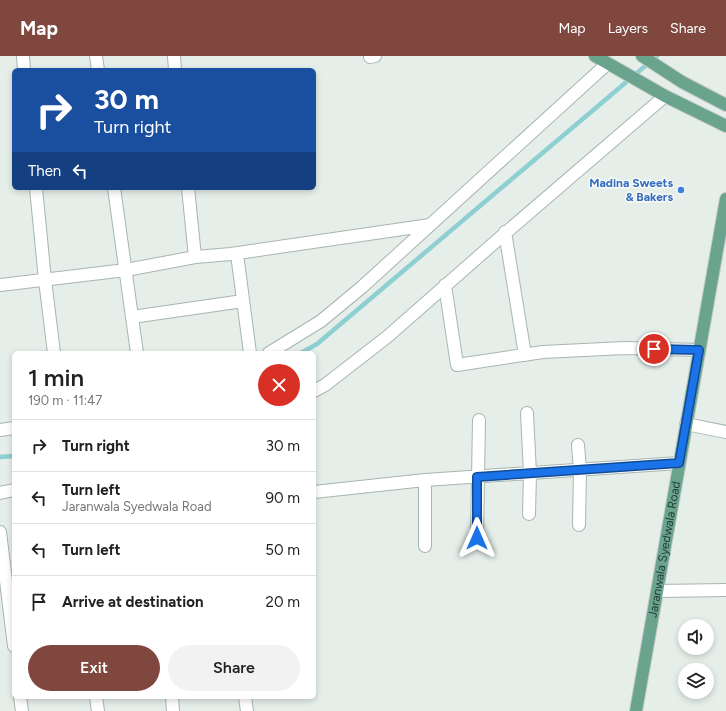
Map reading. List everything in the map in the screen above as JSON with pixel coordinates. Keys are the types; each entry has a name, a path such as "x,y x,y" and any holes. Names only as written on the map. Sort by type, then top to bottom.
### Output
{"main road":[{"path":"594,56 665,96 726,126"},
{"path":"642,56 682,82 726,105"},
{"name":"Jaranwala Syedwala Road","path":"636,711 726,199"}],"street":[{"path":"22,56 24,68"},
{"path":"96,56 98,68"},
{"path":"174,56 175,68"},
{"path":"272,351 321,321 362,287 608,63"},
{"path":"316,390 325,385 386,337 665,96"},
{"path":"36,190 54,351"},
{"path":"114,190 137,351"},
{"path":"188,190 195,257"},
{"path":"0,285 126,270 195,257 237,254 430,225"},
{"path":"506,232 525,355"},
{"path":"237,254 250,351"},
{"path":"445,285 457,365 543,352 624,348 699,350"},
{"path":"132,317 243,301"},
{"path":"527,413 530,473 529,514"},
{"path":"477,538 479,420"},
{"path":"686,424 726,432"},
{"path":"0,430 12,428"},
{"path":"578,445 580,470 579,525"},
{"path":"316,492 425,480 679,463"},
{"path":"425,480 425,546"},
{"path":"0,493 12,490"},
{"path":"0,532 12,630"},
{"path":"657,591 726,590"},
{"path":"20,699 22,711"},
{"path":"96,699 98,711"},
{"path":"172,699 173,711"},
{"path":"245,699 247,711"}],"waterway":[{"path":"305,351 317,344 657,56"},
{"path":"0,457 12,456"}],"place":[{"name":"Madina Sweets & Bakers","path":"681,190"}],"route":[{"path":"477,538 477,477 679,463 699,350 654,349"}]}
